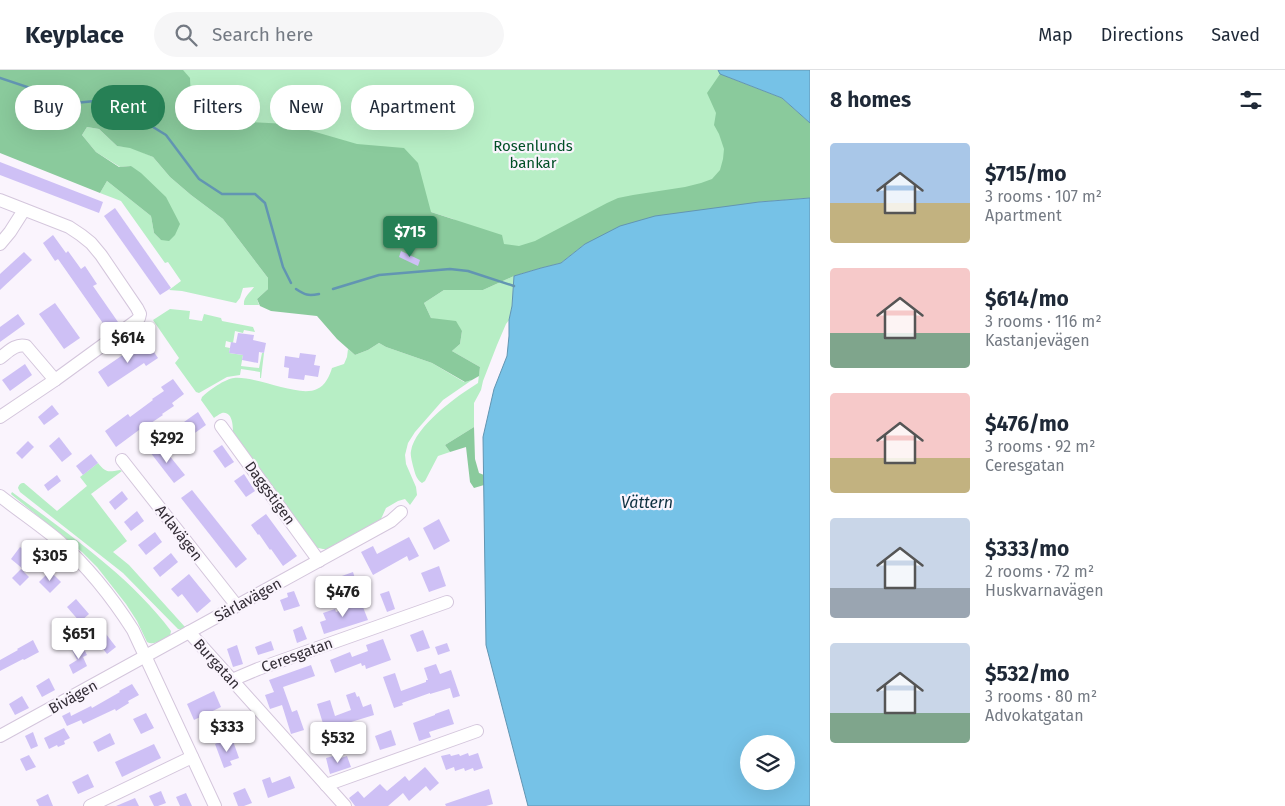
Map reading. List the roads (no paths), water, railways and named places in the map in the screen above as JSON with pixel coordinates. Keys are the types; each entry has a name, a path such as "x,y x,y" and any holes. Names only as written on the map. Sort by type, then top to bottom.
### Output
{"street":[{"path":"0,200 69,227 91,243 138,308 140,314 136,321 0,417"},
{"path":"0,244 24,210"},
{"path":"0,358 21,344 26,346 55,380"},
{"name":"Daggstigen","path":"221,426 319,561"},
{"name":"Arlavägen","path":"122,460 237,606"},
{"path":"0,496 57,540 78,559 117,605 133,630 214,806"},
{"name":"Särlavägen","path":"146,657 391,521 401,512"},
{"name":"Ceresgatan","path":"232,680 447,602"},
{"name":"Burgatan","path":"189,632 345,806"},
{"name":"Bivägen","path":"0,736 146,657"},
{"path":"326,785 477,731"},
{"path":"90,806 192,757"}],"water":[{"path":"718,70 810,70 810,123 782,98 720,74"},
{"name":"Vättern","path":"810,198 810,806 528,806 486,645 483,437 494,389 507,356 514,276 561,263 585,244 620,226 655,216 759,202"}],"waterway":[{"path":"0,78 75,103 95,101 113,107 166,135 199,179 222,194 255,194 265,203 283,267 291,283"},
{"path":"333,289 379,275 450,269 468,271 514,286"},
{"path":"296,289 307,295 319,294"}],"park label":[{"name":"Rosenlunds bankar","path":"533,154"}]}
